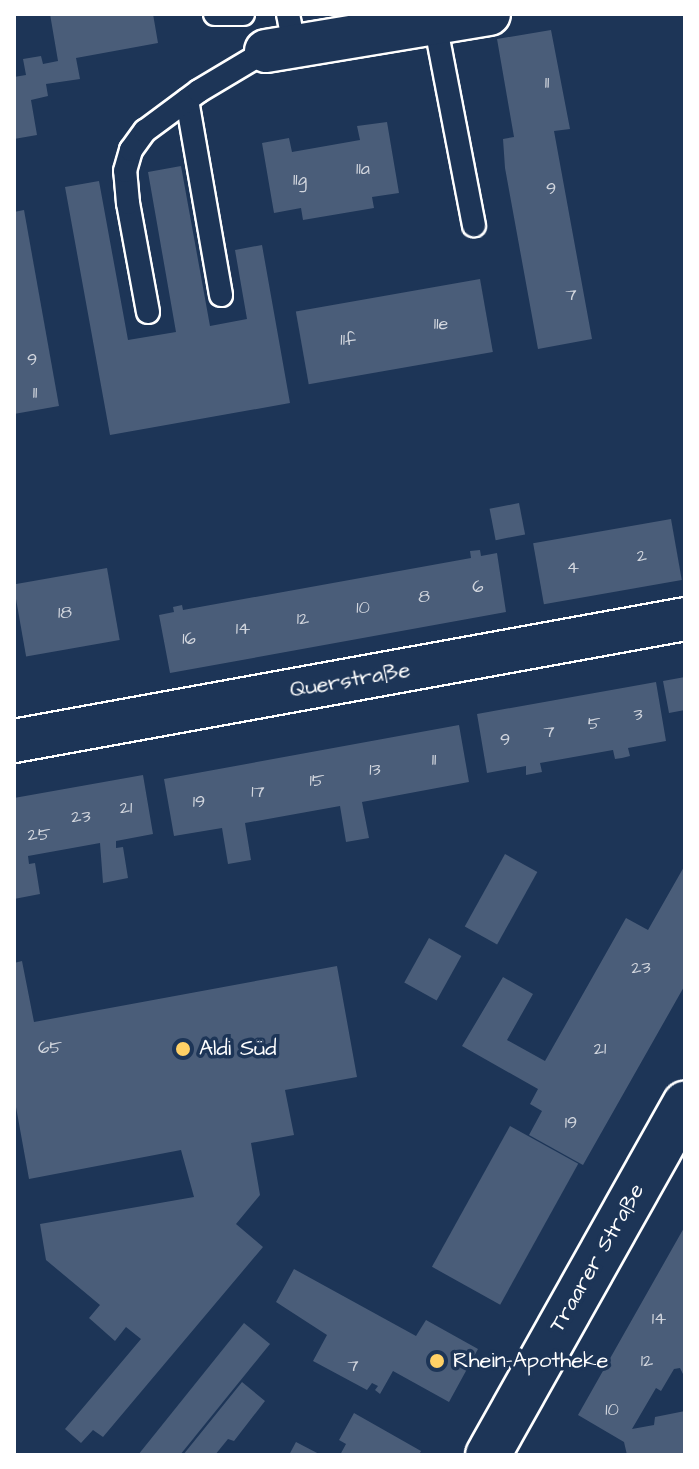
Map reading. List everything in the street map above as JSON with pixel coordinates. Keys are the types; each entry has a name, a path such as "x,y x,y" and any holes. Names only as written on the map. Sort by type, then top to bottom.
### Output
{"street":[{"path":"283,37 435,23 489,14"},
{"name":"Querstraße","path":"14,741 685,619"},
{"name":"Traarer Straße","path":"488,1455 685,1104"}],"lane":[{"path":"215,14 243,14"},
{"path":"435,23 474,225"},
{"path":"148,312 125,171 131,150 145,131 283,37"},
{"path":"187,100 221,295"}],"building":[{"path":"50,14 153,14 158,43 76,58 80,79 46,84 48,96 31,100 37,135 14,139 14,77 26,75 23,59 41,56 43,64 58,61"},
{"path":"551,30 570,129 554,131 592,339 538,349 505,168 503,139 514,137 497,39"},
{"path":"387,122 399,193 372,197 374,208 303,220 301,208 274,213 262,143 289,138 292,152 360,140 357,126"},
{"path":"181,166 210,326 247,319 235,250 262,245 290,403 110,435 65,187 99,181 128,340 176,332 148,172"},
{"path":"24,210 59,406 14,414 14,212"},
{"path":"480,279 493,352 309,384 296,311"},
{"path":"519,503 525,534 496,540 490,509"},
{"path":"671,519 682,580 544,604 533,543"},
{"path":"480,550 481,556 497,553 506,612 170,673 159,615 174,612 173,607 182,605 183,610 471,558 470,551"},
{"path":"107,568 120,640 26,656 14,584"},
{"path":"685,677 685,710 669,713 663,681"},
{"path":"656,682 666,741 628,748 630,756 622,758 615,759 613,750 540,763 542,772 526,775 526,766 487,773 477,714"},
{"path":"459,725 469,782 362,802 369,838 346,842 340,806 245,823 251,860 228,864 222,828 174,836 164,779"},
{"path":"143,775 153,834 116,841 116,848 123,847 128,878 103,883 100,843 28,856 29,864 35,863 40,894 14,899 14,798"},
{"path":"505,854 537,872 497,945 465,927"},
{"path":"685,865 685,985 583,1165 529,1135 542,1111 530,1104 538,1089 462,1046 503,977 533,994 507,1040 545,1061 626,918 648,930"},
{"path":"429,938 461,956 437,1001 404,983"},
{"name":"Aldi Süd","path":"22,961 34,1022 337,966 357,1077 285,1090 294,1135 251,1143 260,1195 236,1224 263,1247 103,1437 93,1430 81,1443 65,1429 141,1339 126,1327 115,1341 89,1318 100,1305 46,1260 40,1224 194,1197 181,1150 29,1179 14,1096 14,963"},
{"path":"510,1126 578,1164 500,1305 432,1267"},
{"path":"685,1226 685,1378 680,1368 674,1369 661,1391 656,1388 632,1429 654,1425 655,1417 685,1411 685,1455 627,1455 624,1442 578,1415"},
{"path":"294,1269 416,1336 426,1320 478,1349 449,1402 393,1371 380,1394 375,1390 378,1386 372,1383 367,1390 313,1361 327,1335 276,1302"},
{"path":"244,1323 270,1344 180,1455 138,1455"},
{"path":"242,1382 265,1401 234,1441 228,1439 215,1455 183,1455"},
{"path":"354,1413 421,1451 419,1455 340,1455 346,1444 339,1440"},
{"path":"296,1442 321,1455 289,1455"}],"place":[{"name":"Aldi Süd","path":"183,1049"},
{"name":"Rhein-Apotheke","path":"437,1361"}]}
